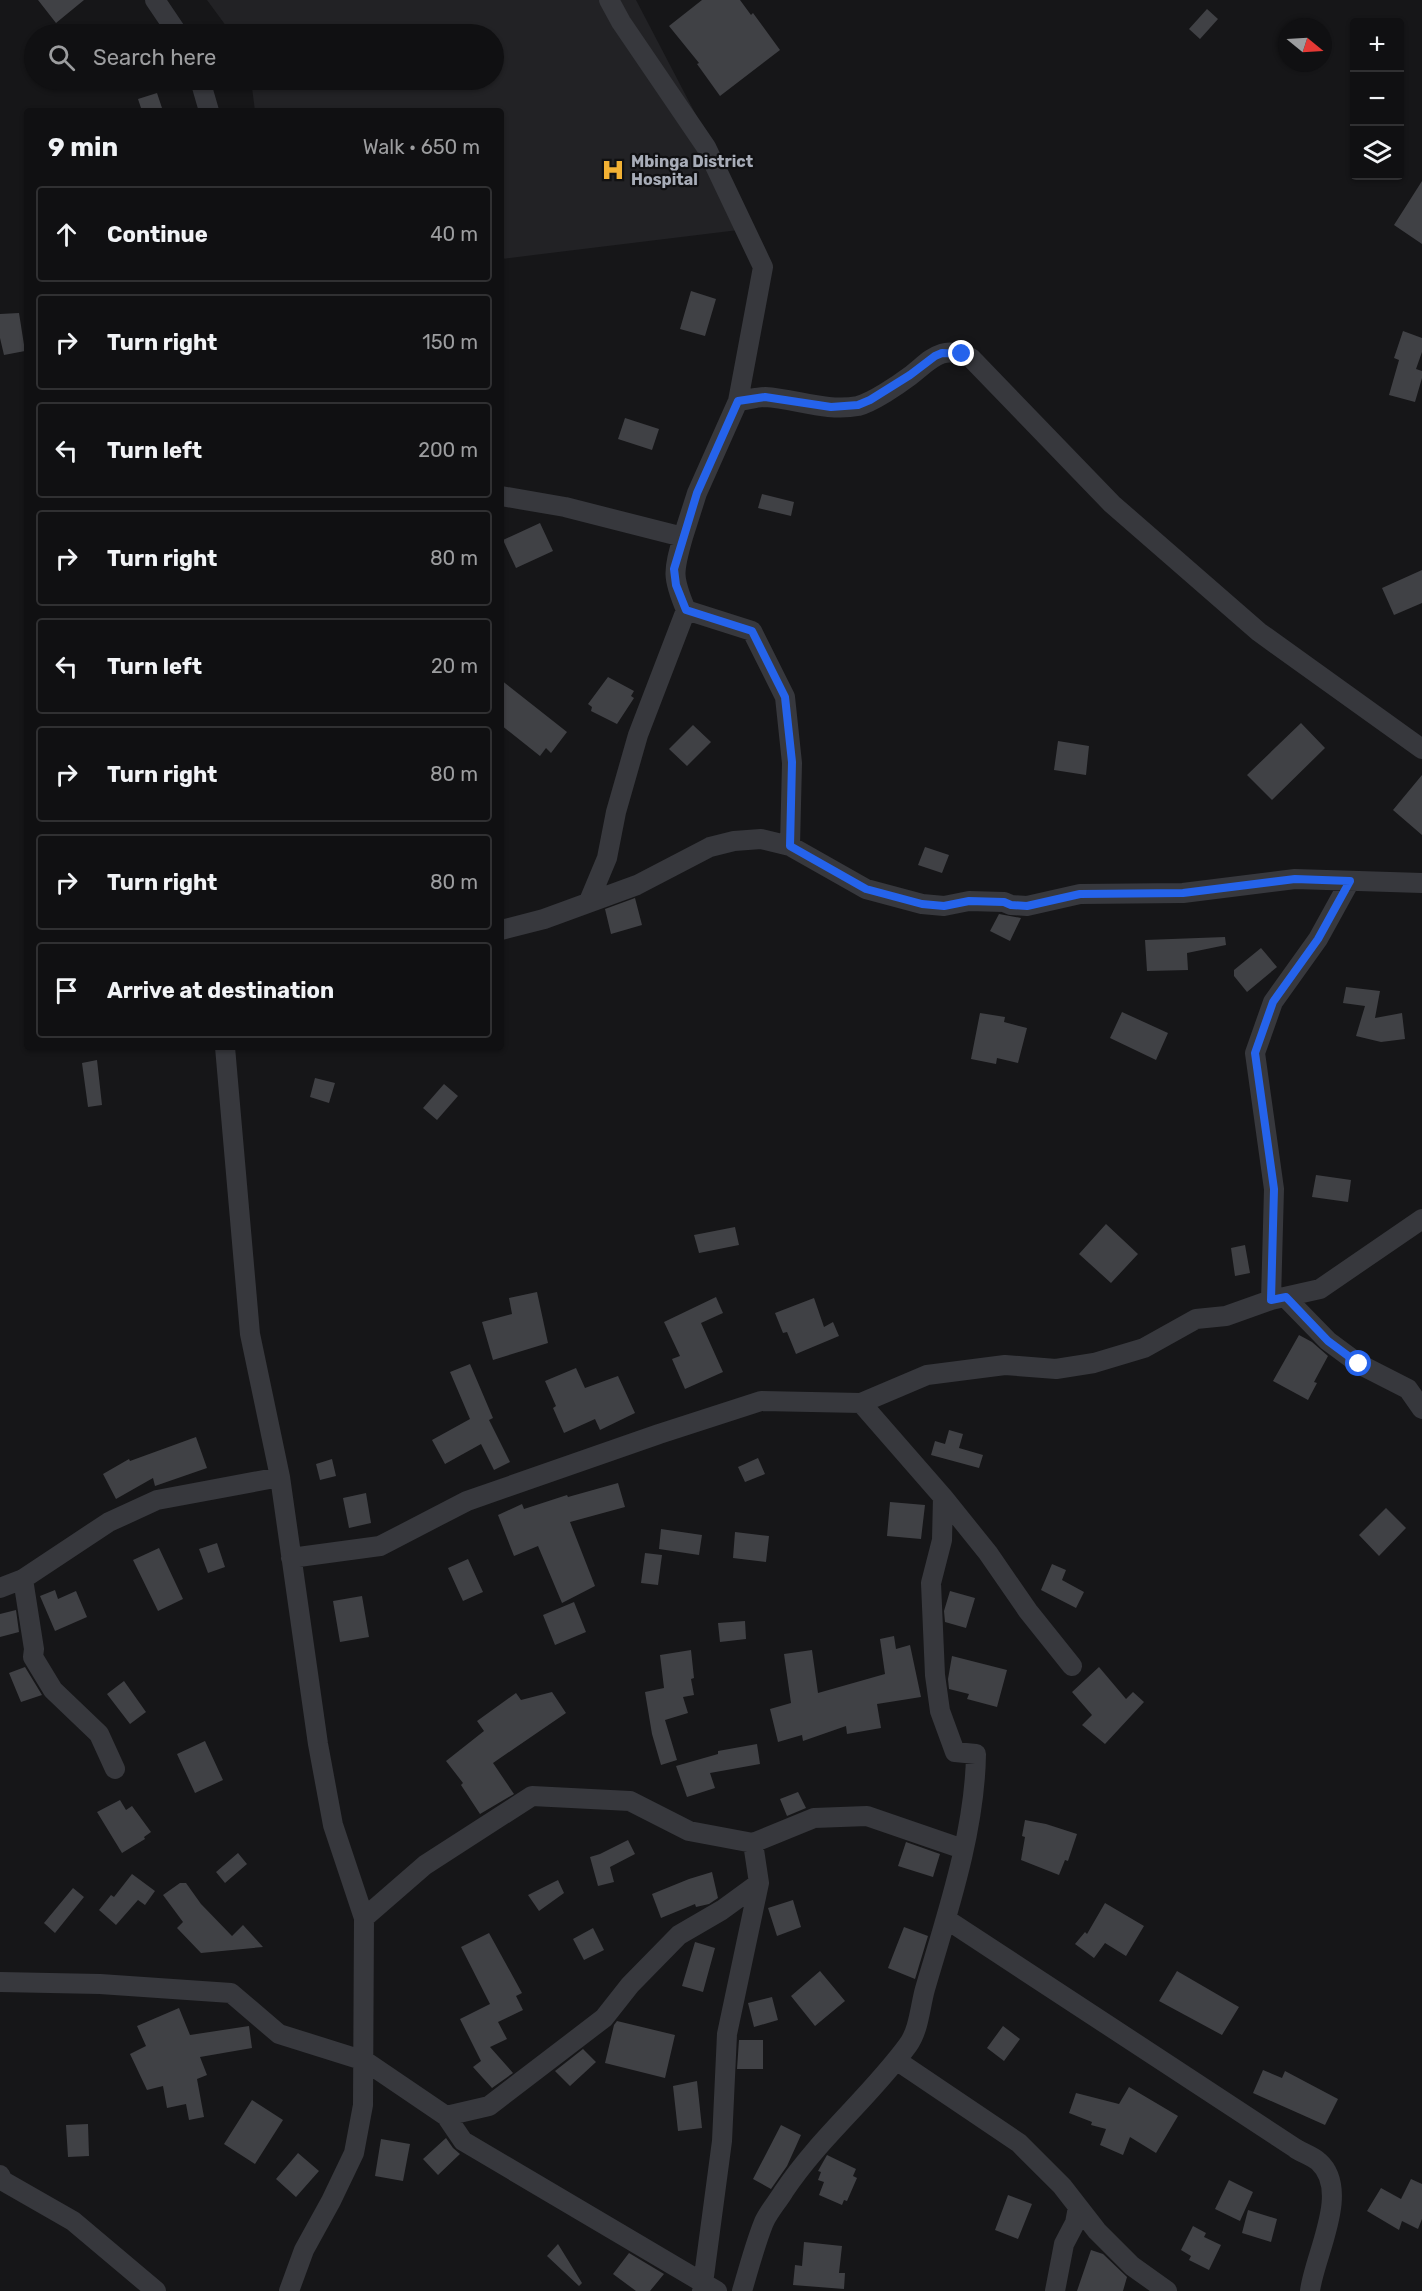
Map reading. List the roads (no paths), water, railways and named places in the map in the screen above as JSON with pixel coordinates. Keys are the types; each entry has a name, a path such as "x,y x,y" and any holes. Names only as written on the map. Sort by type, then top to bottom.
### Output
{"street":[{"path":"155,0 171,24"},
{"path":"589,901 607,858 616,812 638,735 686,610 676,585 674,569 697,493 738,401 763,267 706,147 621,22 609,0"},
{"path":"203,90 208,108"},
{"path":"738,401 765,397 831,407 858,405 910,375 935,356 952,353 971,358 1112,504 1259,632 1422,749"},
{"path":"504,497 565,507 683,537"},
{"path":"686,610 752,631 785,697 792,762 790,846"},
{"path":"504,929 544,920 589,901 637,885 710,847 734,841 760,839 790,846 866,889 922,904 944,906 969,901 1004,902 1027,906 1080,894 1183,893 1295,879 1422,883"},
{"path":"1350,881 1318,939 1273,1002 1255,1053 1274,1189 1278,1299 1359,1364 1408,1389 1422,1409"},
{"path":"225,1050 250,1334 280,1477 318,1744 333,1825 364,1918 365,2061 363,2105 354,2153 304,2250 289,2291"},
{"path":"291,1558 380,1546 467,1501 761,1401 861,1403 927,1375 1005,1365 1056,1369 1094,1362 1144,1348 1196,1319 1226,1316 1278,1299 1320,1289 1422,1219"},
{"path":"861,1403 943,1497 988,1553 1028,1611 1072,1666"},
{"path":"0,1588 23,1579 109,1522 157,1500 280,1477"},
{"path":"742,2291 765,2221 795,2175 826,2136 866,2096 909,2043 946,1919 963,1849 976,1776 976,1754 955,1752 940,1711 935,1675 931,1582 942,1540 943,1497"},
{"path":"23,1579 34,1649 33,1657 53,1689 99,1734 115,1769"},
{"path":"364,1918 425,1865 532,1796 630,1801 689,1831 753,1843 814,1818 867,1816 963,1849"},
{"path":"0,1982 100,1984 231,1993 279,2034 365,2061 446,2116 463,2140 707,2288 722,2141 727,2034 759,1883 753,1843"},
{"path":"446,2116 489,2106 604,2018 630,1985 679,1935 722,1910 759,1883"},
{"path":"946,1919 1319,2162 1330,2178 1333,2198 1310,2291"},
{"path":"896,2060 1019,2144 1062,2186 1097,2231 1132,2265 1167,2291"},
{"path":"0,2175 3,2181 73,2222 156,2291"},
{"path":"1055,2291 1064,2244 1076,2223 1078,2207"}],"place":[{"name":"Mbinga District Hospital","path":"613,170"}]}
